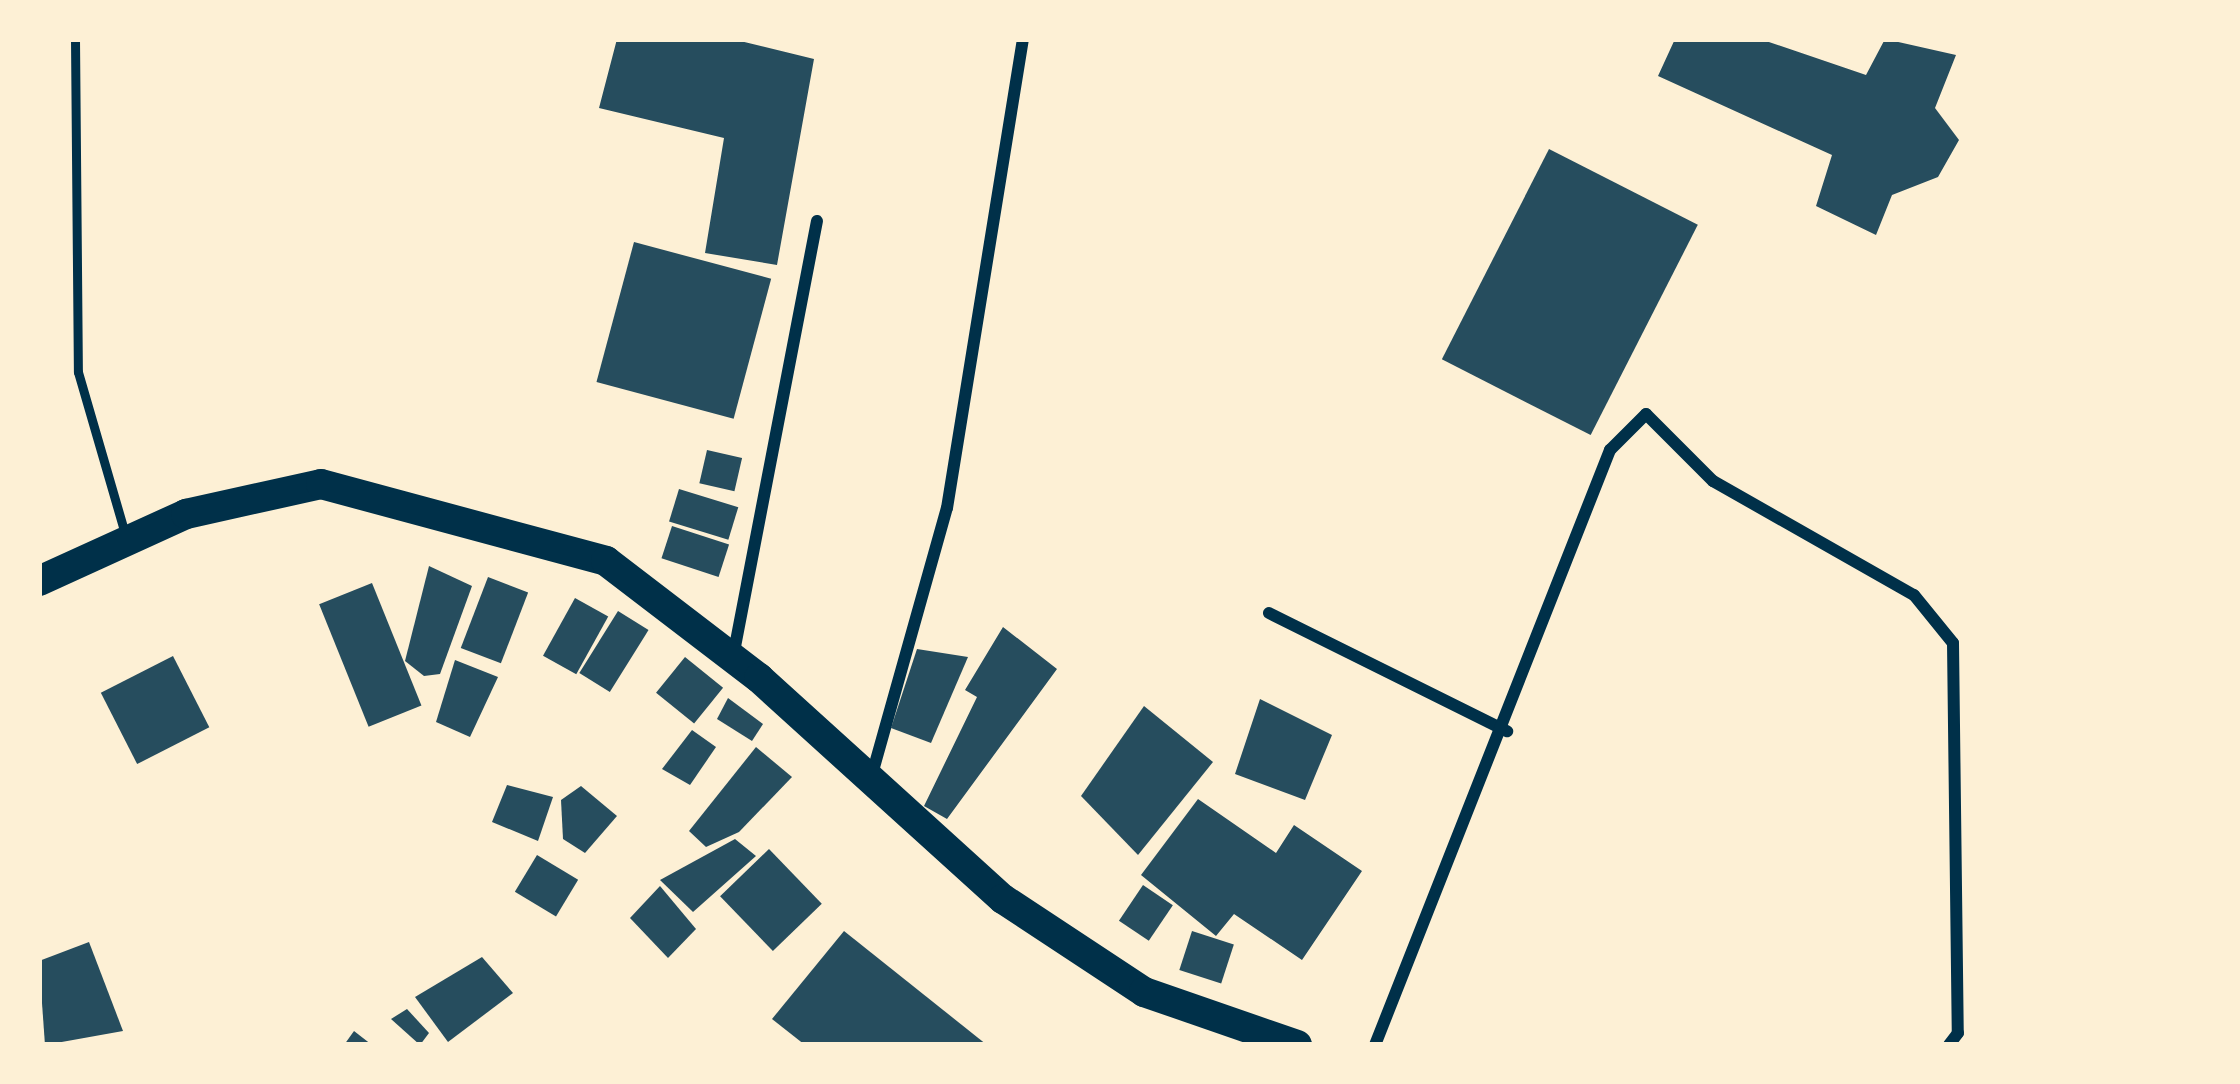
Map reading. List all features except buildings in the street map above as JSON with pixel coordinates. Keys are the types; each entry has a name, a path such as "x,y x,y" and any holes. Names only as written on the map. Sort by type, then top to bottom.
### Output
{"main road":[{"path":"39,580 186,514 274,490 322,484 606,561 733,659 1003,899 1144,992 1297,1045"}],"street":[{"path":"871,780 947,508 1023,39"},
{"path":"733,659 817,221"},
{"path":"1375,1045 1507,730 1610,450 1646,414 1713,481 1914,595 1953,643 1958,1033 1949,1045"},
{"path":"1269,613 1507,730"}],"lane":[{"path":"75,39 78,372 127,542"}]}
